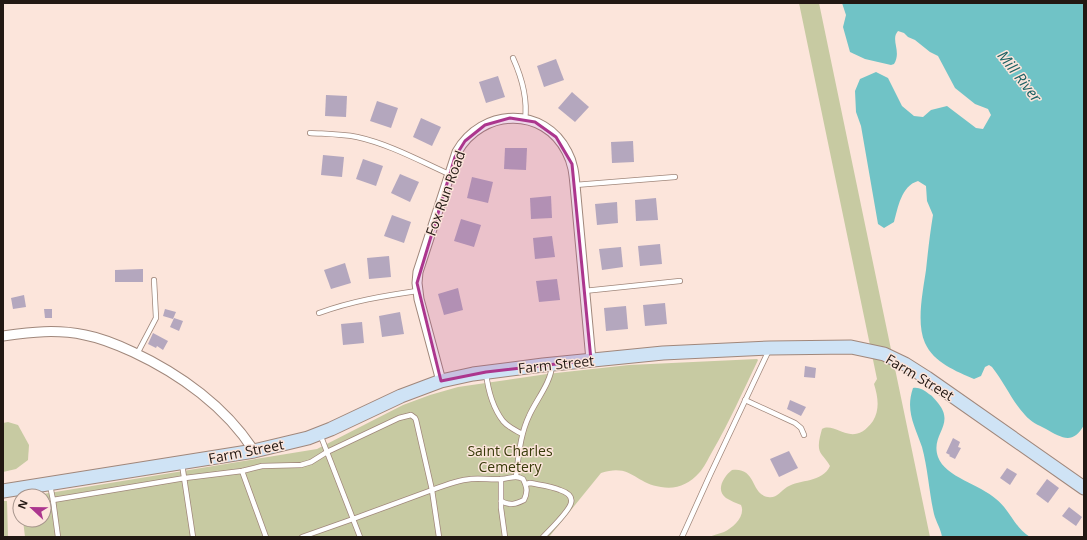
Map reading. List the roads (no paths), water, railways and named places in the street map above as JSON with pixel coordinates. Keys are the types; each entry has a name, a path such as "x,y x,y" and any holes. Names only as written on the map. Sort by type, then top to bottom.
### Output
{"street":[{"name":"Fox Run Road","path":"441,382 417,291 418,272 457,152 464,141 474,132 497,120 510,118 535,122 546,128 560,141 570,158 575,185 590,360"},
{"path":"3,336 51,330 86,335 121,346 151,360 197,390 231,421 245,436 254,451"},
{"name":"Farm Street","path":"3,491 254,451 281,445 319,433 401,396 441,382 486,372 662,353 770,348 851,347 884,354 905,364 1084,488"}],"lane":[{"path":"513,58 518,68 524,88 526,110 525,120"},
{"path":"310,133 357,137 374,142 449,174"},
{"path":"575,185 675,177"},
{"path":"137,354 156,318 154,280"},
{"path":"584,291 680,281"},
{"path":"319,313 361,300 417,291"},
{"path":"682,537 770,348"},
{"path":"516,476 522,434 529,415 550,376 552,364"},
{"path":"486,372 488,385 499,414 504,422 522,434"},
{"path":"745,400 795,423 801,428 804,435"},
{"path":"53,500 185,478 242,471 262,466 301,465 311,462 327,452 399,418 411,415 416,420 432,490 439,537"},
{"path":"319,433 360,537"},
{"path":"182,462 193,537"},
{"path":"242,471 266,537"},
{"path":"302,537 454,482 470,479 501,479 516,476 523,479 526,484 527,493 524,500 513,504 508,504 501,501"},
{"path":"501,479 501,501 505,537"},
{"path":"50,483 58,537"},
{"path":"526,484 530,483 560,489 566,492 570,497 571,502 567,509 544,537"}],"water":[{"name":"Mill River","path":"842,3 1084,3 1084,425 1076,435 1067,438 1062,437 1030,420 1020,410 992,367 989,365 985,367 981,376 974,379 946,366 934,356 925,343 921,326 921,307 933,215 927,201 926,186 918,181 912,184 904,192 901,198 894,222 884,228 878,224 861,126 856,112 855,91 860,79 876,72 888,78 902,106 914,116 923,117 931,110 947,106 976,128 983,129 991,115 988,109 975,104 955,88 938,56 904,33 898,31 896,34 897,55 894,64 891,65 865,59 850,52 843,27 846,15"},
{"path":"913,388 921,389 933,397 943,411 944,424 936,449 942,464 955,475 982,489 1001,503 1020,528 1030,537 942,537 934,514 922,447 910,411"}],"park label":[{"name":"Saint Charles Cemetery","path":"510,458"}]}
